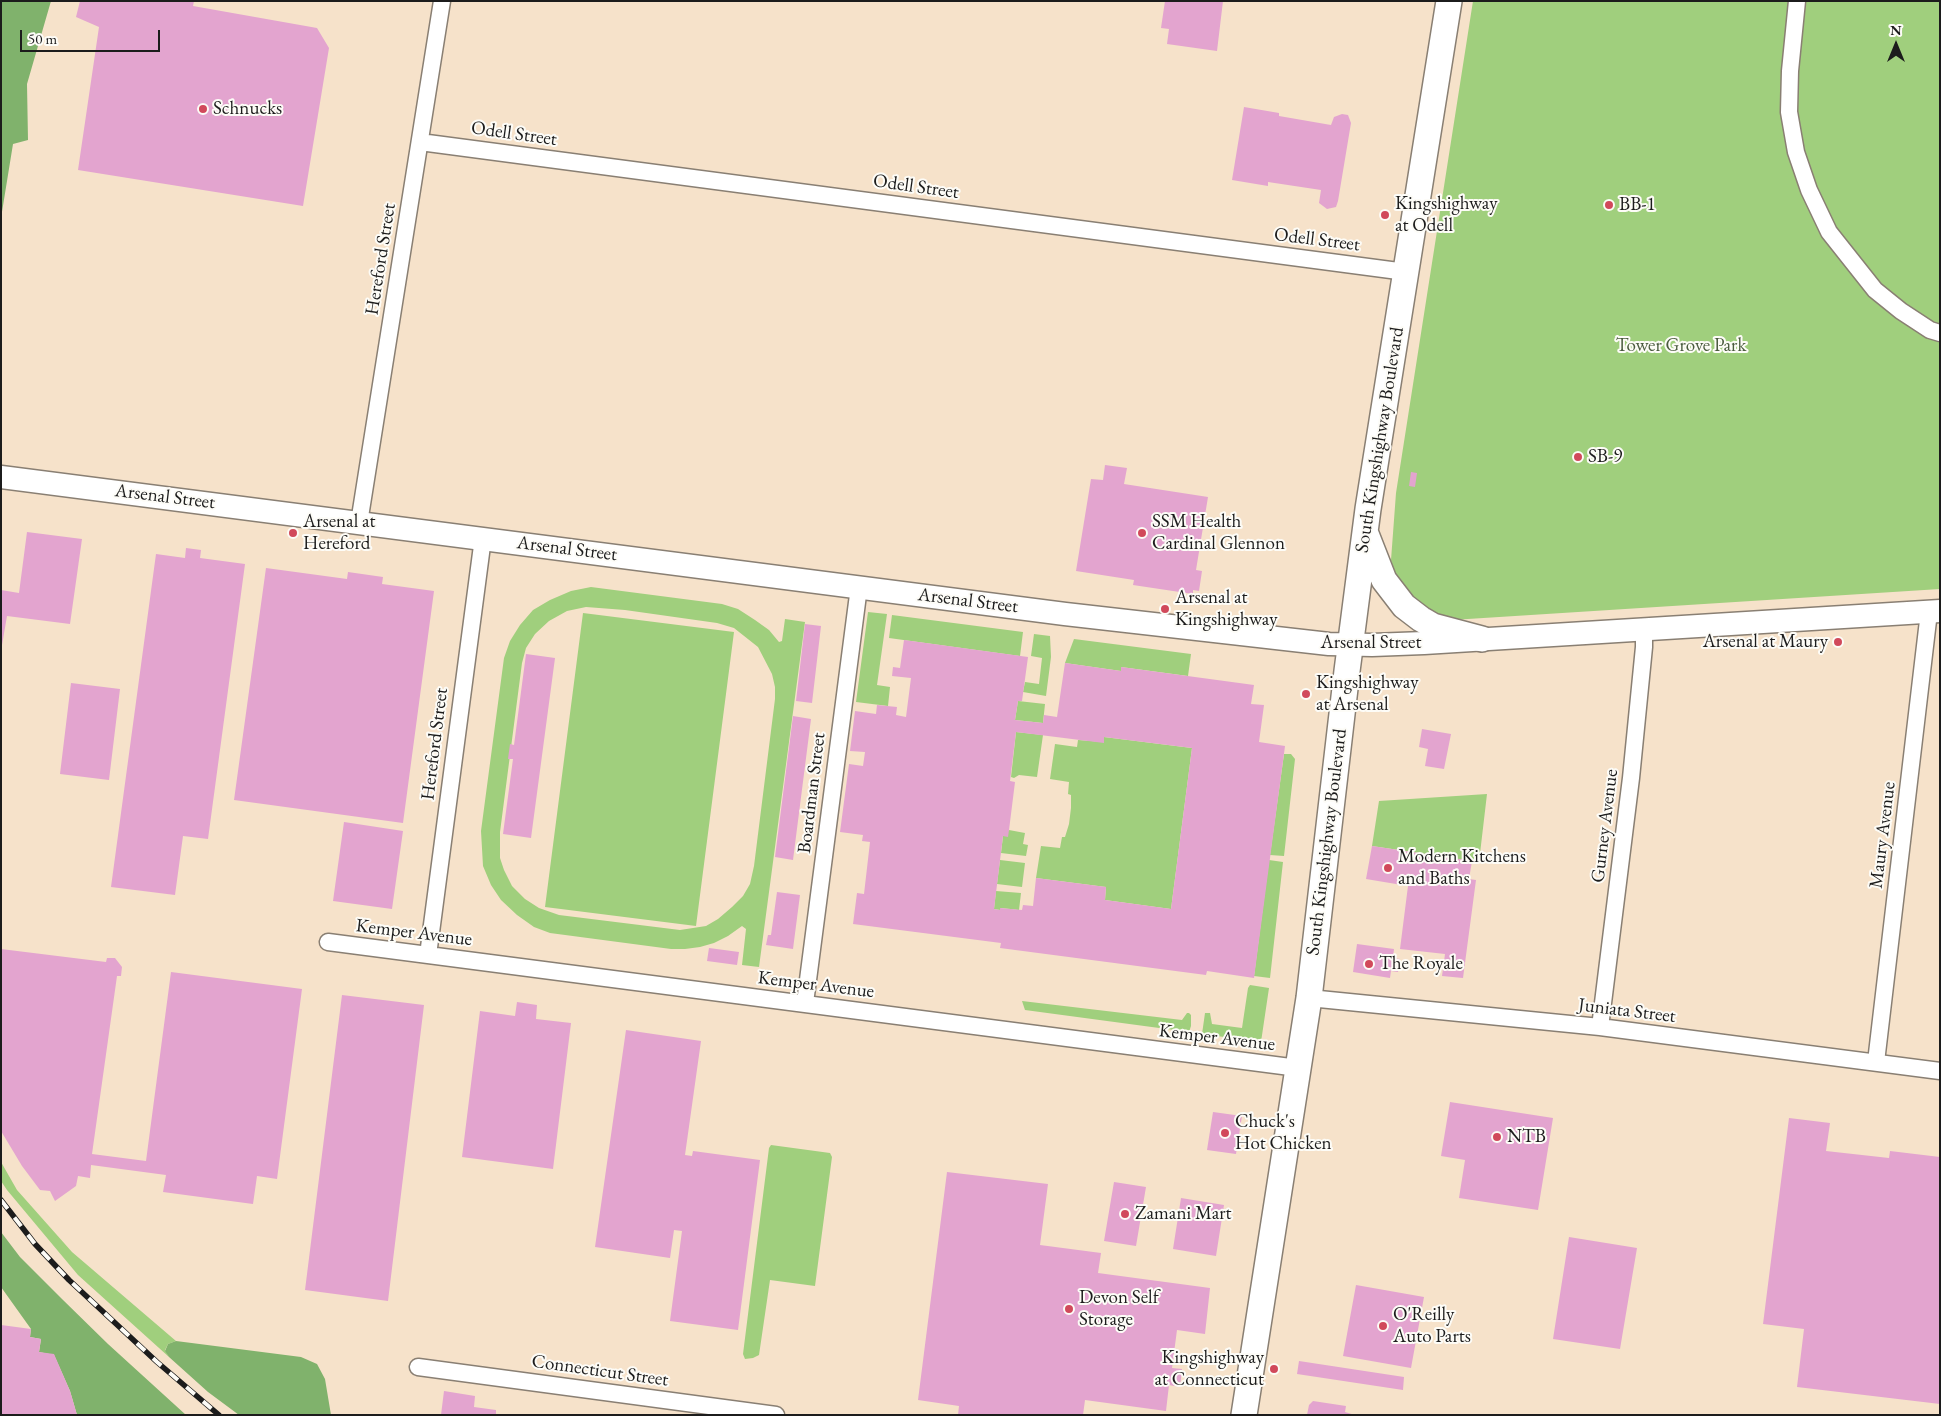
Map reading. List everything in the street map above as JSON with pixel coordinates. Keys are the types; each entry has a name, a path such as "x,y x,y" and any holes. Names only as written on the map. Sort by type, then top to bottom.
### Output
{"main road":[{"name":"South Kingshighway Boulevard","path":"1244,1415 1309,998 1365,531 1449,1"},
{"name":"Arsenal Street","path":"1,477 1307,643 1350,645 1482,639 1934,611"},
{"path":"1365,531 1384,580 1404,606 1420,619 1433,626 1482,639"}],"street":[{"name":"Hereford Street","path":"359,522 442,1"},
{"path":"1797,1 1790,72 1789,112 1796,152 1809,190 1829,232 1875,290 1901,311 1930,330 1940,333"},
{"name":"Odell Street","path":"420,142 1406,272"},
{"name":"Hereford Street","path":"428,955 482,538"},
{"name":"Boardman Street","path":"805,1004 859,587"},
{"name":"Maury Avenue","path":"1876,1062 1934,611"},
{"name":"Gurney Avenue","path":"1600,1027 1631,778 1644,630"},
{"name":"Kemper Avenue","path":"328,942 1298,1068"},
{"name":"Juniata Street","path":"1309,998 1600,1027 1940,1071"},
{"name":"Connecticut Street","path":"418,1367 776,1415"}],"green space":[{"path":"1,1 51,1 27,84 28,140 13,144 1,218"},
{"name":"Tower Grove Park","path":"1473,1 1940,1 1940,589 1452,620 1428,614 1396,581 1391,560 1396,493"},
{"path":"591,587 722,604 738,609 755,620 769,630 779,642 782,641 785,619 805,622 759,967 742,965 746,929 742,926 714,943 685,949 671,949 550,933 534,927 517,915 501,900 491,885 483,866 481,831 504,658 510,641 520,625 533,610 571,591","holes":["586,607 625,610 717,623 734,628 758,647 772,674 775,699 754,866 750,884 743,896 732,907 706,926 680,930 559,915 539,908 525,899 512,886 500,858 500,832 522,663 526,648 535,634 549,621 567,611"]},
{"path":"868,612 887,614 877,685 890,687 888,706 856,702"},
{"path":"583,613 734,632 696,926 545,907"},
{"path":"892,615 1023,632 1020,656 889,638"},
{"path":"1034,634 1050,636 1051,657 1046,696 1023,692 1025,682 1039,684 1042,658 1031,656"},
{"path":"1074,639 1191,654 1188,676 1121,667 1121,671 1065,663"},
{"path":"1018,701 1045,704 1043,723 1015,720"},
{"path":"1016,732 1043,735 1037,777 1019,775 1014,778 1011,777"},
{"path":"1104,737 1192,748 1171,909 1105,900 1106,887 1036,878 1041,846 1060,848 1062,837 1065,837 1069,824 1071,795 1068,794 1069,782 1050,779 1055,744 1077,747 1078,740 1104,742"},
{"path":"1284,754 1291,754 1295,759 1284,856 1270,855"},
{"path":"1487,794 1479,862 1372,846 1379,801"},
{"path":"1009,830 1025,833 1023,844 1028,845 1026,856 1001,853 1003,836"},
{"path":"1000,860 1025,863 1022,887 997,884"},
{"path":"1269,860 1283,862 1270,978 1254,976"},
{"path":"996,891 1021,893 1019,910 994,909"},
{"path":"1250,985 1269,988 1261,1042 1202,1034 1205,1013 1210,1013 1212,1024 1242,1028"},
{"path":"1022,1001 1182,1020 1189,1013 1191,1015 1191,1026 1189,1032 1025,1010"},
{"path":"771,1145 830,1153 832,1157 815,1286 770,1280 759,1355 745,1359 743,1354 769,1148"},
{"path":"1,1162 17,1190 72,1252 176,1341 168,1344 165,1350 169,1357 78,1275 7,1190 1,1181"},
{"path":"1,1232 20,1257 62,1299 186,1415 77,1415 70,1391 54,1355 39,1352 41,1339 30,1337 31,1329 1,1287"},
{"path":"176,1341 301,1357 317,1364 325,1379 331,1415 239,1415 208,1392 169,1357 165,1351 168,1344"}],"building":[{"name":"Schnucks","path":"80,1 194,1 193,6 317,28 329,48 303,206 78,170 99,27 76,17"},
{"path":"1165,1 1223,1 1217,51 1167,44 1169,29 1161,28"},
{"path":"1244,107 1279,113 1279,116 1331,125 1334,117 1342,114 1348,115 1351,123 1336,207 1327,209 1319,203 1321,190 1268,182 1268,186 1232,180"},
{"name":"SSM Health Cardinal Glennon","path":"1105,465 1127,468 1124,484 1208,497 1196,570 1202,571 1199,591 1193,590 1193,594 1133,585 1134,580 1076,571 1091,479 1103,480"},
{"path":"1411,472 1417,473 1415,487 1409,486"},
{"path":"27,532 82,539 70,624 7,616 1,651 1,590 19,593"},
{"path":"186,548 201,550 200,558 245,564 208,839 183,836 175,895 111,887 156,554 185,558"},
{"path":"266,568 347,579 348,572 383,577 382,584 434,591 403,823 234,800"},
{"path":"805,624 821,626 812,703 796,701"},
{"path":"904,640 1028,657 1022,701 1018,701 1015,720 1043,723 1044,715 1057,717 1065,663 1121,671 1121,667 1254,685 1251,704 1264,705 1259,742 1285,746 1254,978 1207,971 1206,975 1000,948 1001,943 853,924 857,893 864,894 870,842 862,841 863,835 840,832 849,764 863,766 865,752 850,751 855,711 876,714 877,705 897,707 896,715 906,717 911,678 892,676 893,667 900,668","holes":["1016,732 1104,743 1104,737 1192,748 1171,909 1105,900 1106,887 1036,878 1033,906 1023,905 1022,910 994,909 1003,836 1008,837 1015,782 1010,781"]},
{"path":"526,654 555,658 531,838 503,834 513,759 508,759 510,744 514,745"},
{"path":"71,683 120,689 109,780 60,774"},
{"path":"793,716 811,719 793,860 775,857"},
{"path":"1422,729 1451,734 1444,769 1425,766 1428,749 1419,747"},
{"path":"344,822 403,831 392,909 333,901"},
{"path":"1372,846 1472,861 1469,879 1476,880 1463,978 1442,976 1445,954 1400,949 1408,886 1366,879"},
{"path":"777,892 800,895 793,949 766,945 768,935 771,935"},
{"path":"1357,944 1394,949 1393,958 1400,959 1398,972 1391,971 1390,978 1353,972"},
{"path":"709,948 739,952 737,965 707,961"},
{"path":"1,949 106,962 107,958 115,958 122,967 121,976 117,976 92,1154 146,1161 171,972 302,989 277,1179 257,1176 253,1204 163,1192 166,1175 91,1165 90,1178 78,1176 76,1186 55,1201 50,1191 40,1190 22,1166 1,1131"},
{"path":"342,995 424,1005 388,1301 305,1290"},
{"path":"517,1002 537,1005 536,1019 571,1023 553,1169 462,1157 480,1011 515,1016"},
{"path":"626,1030 701,1041 685,1155 692,1156 693,1151 760,1160 738,1330 670,1321 682,1231 674,1230 670,1258 595,1247"},
{"name":"NTB","path":"1450,1102 1553,1118 1538,1210 1459,1198 1465,1160 1441,1156"},
{"path":"1213,1112 1242,1116 1236,1154 1207,1150"},
{"path":"1789,1118 1830,1123 1826,1151 1889,1158 1890,1151 1940,1157 1940,1404 1797,1387 1804,1329 1763,1324"},
{"name":"Devon Self Storage","path":"947,1172 1048,1184 1040,1245 1101,1253 1098,1273 1210,1288 1205,1334 1177,1330 1172,1368 1182,1369 1180,1387 1169,1385 1166,1411 1085,1400 1083,1415 958,1415 959,1406 918,1400"},
{"name":"Zamani Mart","path":"1114,1182 1146,1187 1136,1246 1104,1241"},
{"path":"1181,1198 1224,1205 1216,1256 1173,1249"},
{"path":"1569,1237 1637,1248 1620,1349 1553,1339"},
{"name":"O'Reilly Auto Parts","path":"1356,1285 1424,1297 1411,1368 1343,1356"},
{"path":"1,1325 31,1329 30,1337 41,1339 39,1352 54,1354 70,1391 77,1415 1,1415"},
{"path":"1299,1361 1404,1377 1403,1390 1297,1374"},
{"path":"444,1391 475,1396 474,1407 496,1410 496,1415 441,1415"},
{"path":"1313,1401 1346,1406 1345,1412 1355,1415 1307,1415 1309,1405"}],"railway":[{"path":"1,1200 35,1244 69,1280 157,1362 219,1415"}],"place":[{"name":"Schnucks","path":"203,109"},
{"name":"BB-1","path":"1609,205"},
{"name":"Kingshighway at Odell","path":"1385,215"},
{"name":"SB-9","path":"1578,457"},
{"name":"Arsenal at Hereford","path":"293,533"},
{"name":"SSM Health Cardinal Glennon","path":"1142,533"},
{"name":"Arsenal at Kingshighway","path":"1165,609"},
{"name":"Arsenal at Maury","path":"1838,642"},
{"name":"Kingshighway at Arsenal","path":"1306,694"},
{"name":"Modern Kitchens and Baths","path":"1388,868"},
{"name":"The Royale","path":"1369,964"},
{"name":"Chuck's Hot Chicken","path":"1225,1133"},
{"name":"NTB","path":"1497,1137"},
{"name":"Zamani Mart","path":"1125,1214"},
{"name":"Devon Self Storage","path":"1069,1309"},
{"name":"O'Reilly Auto Parts","path":"1383,1326"},
{"name":"Kingshighway at Connecticut","path":"1274,1369"}]}
